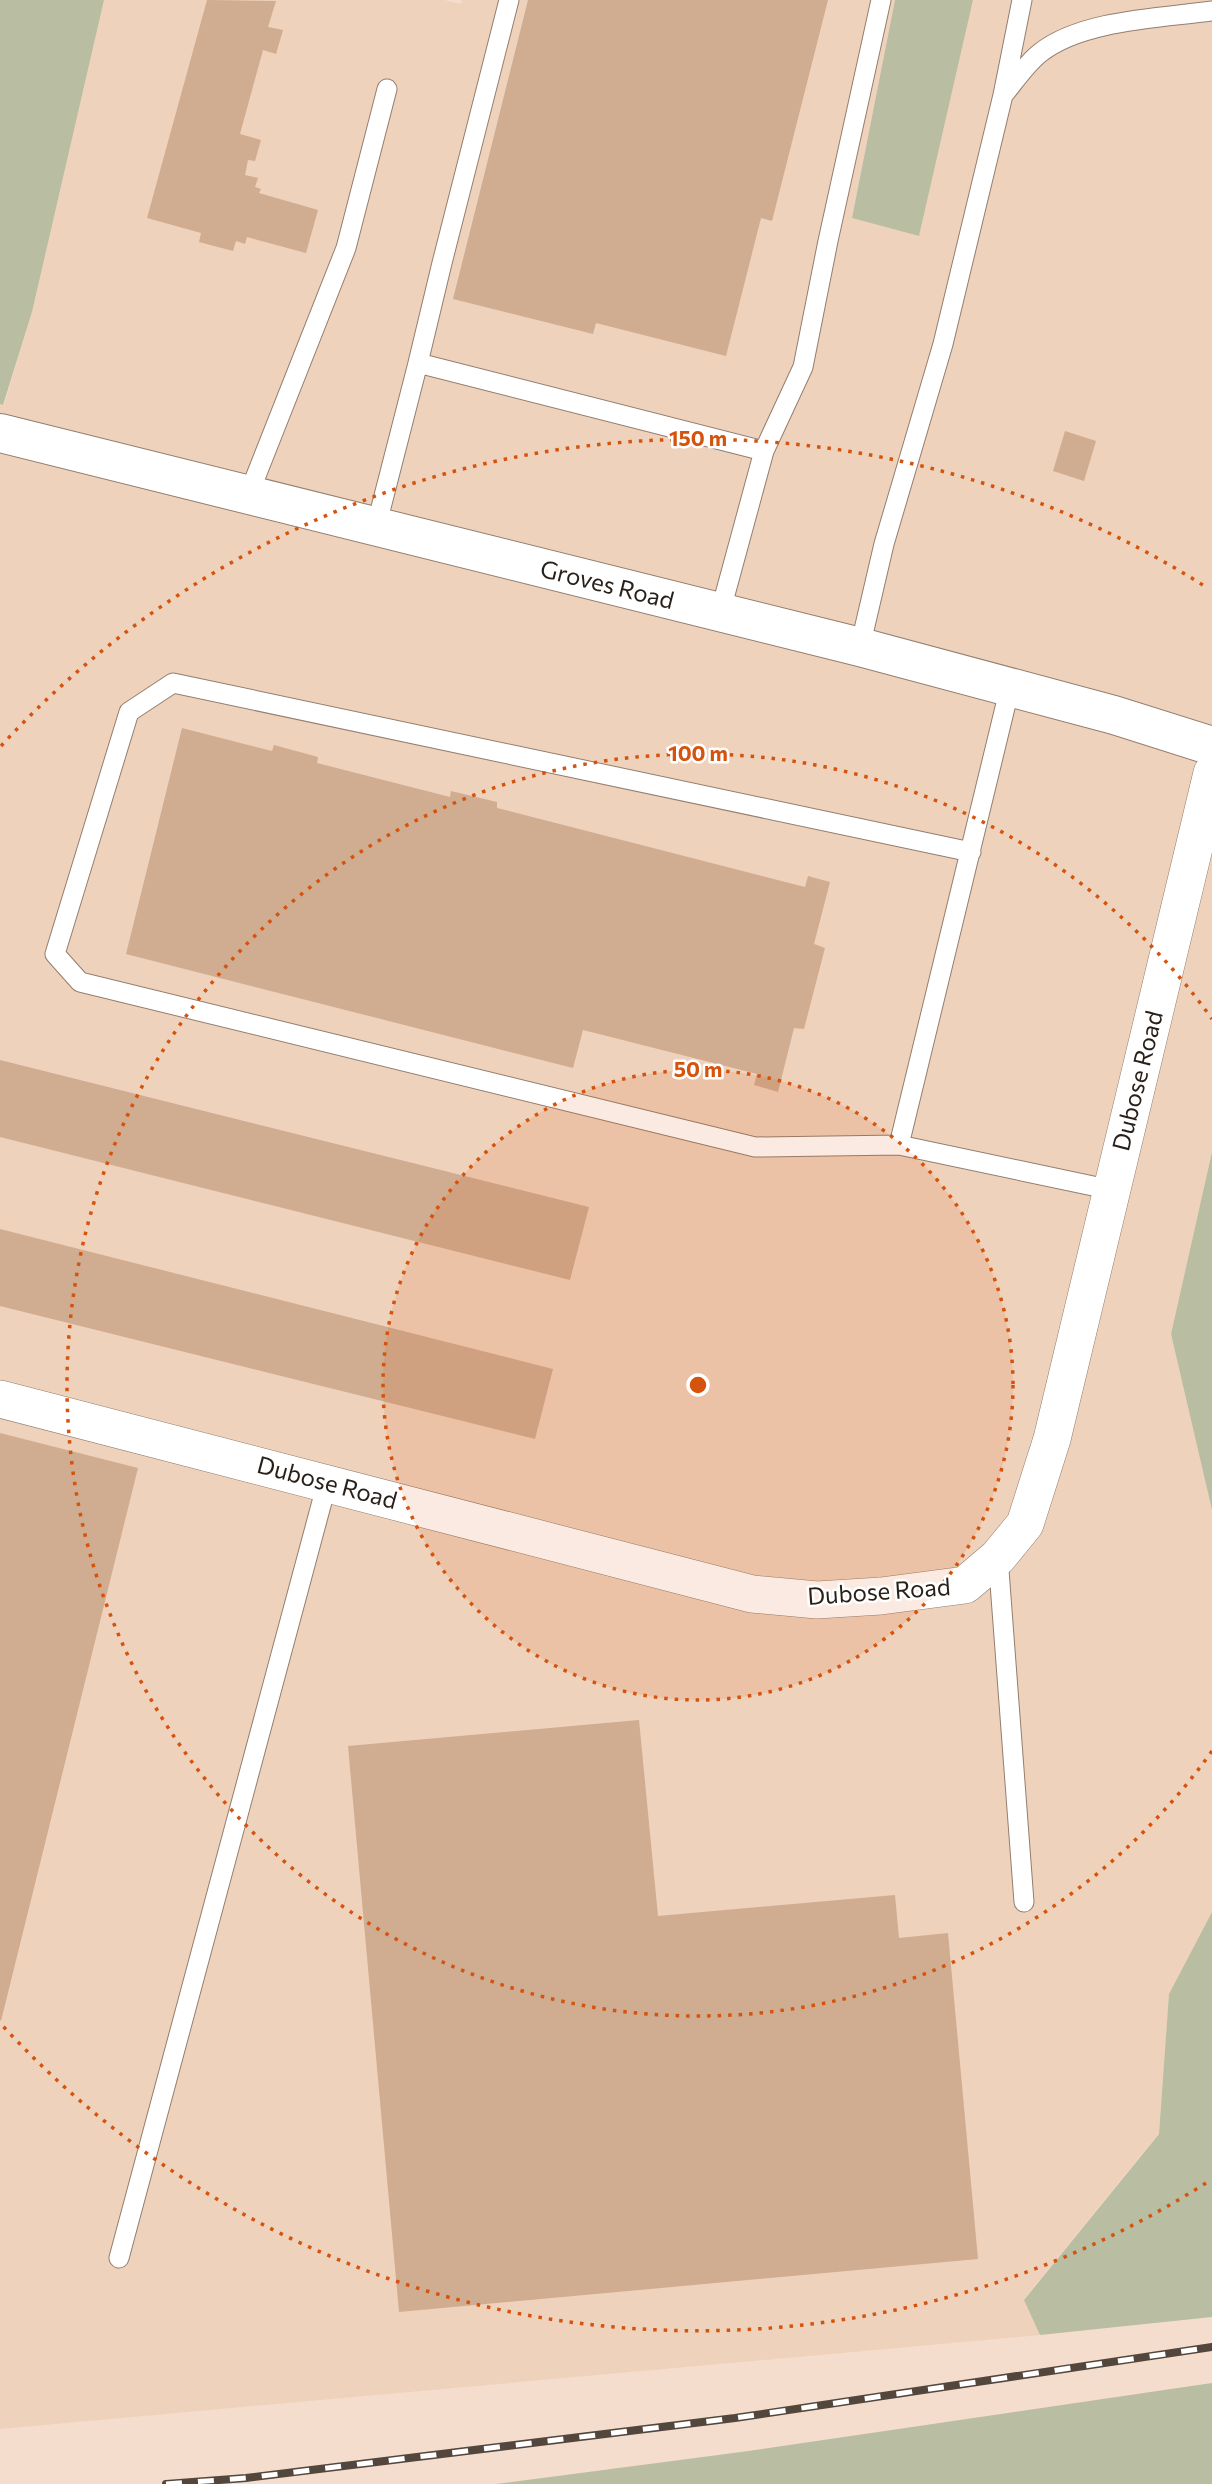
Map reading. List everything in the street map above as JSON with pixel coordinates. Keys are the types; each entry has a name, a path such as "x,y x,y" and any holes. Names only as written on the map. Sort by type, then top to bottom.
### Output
{"street":[{"name":"Groves Road","path":"0,433 860,647 1114,715 1212,746"},
{"name":"Dubose Road","path":"0,1399 752,1594 817,1600 881,1596 965,1585 998,1557 1025,1524 1052,1439 1212,773"}],"lane":[{"path":"376,527 509,0"},
{"path":"720,613 764,451 803,367 881,0"},
{"path":"860,647 884,544 943,344 1003,95 1022,0"},
{"path":"1003,95 1038,54 1063,37 1100,27 1212,11"},
{"path":"248,496 346,248 387,89"},
{"path":"418,363 764,451"},
{"path":"971,852 173,683 129,712 55,954 80,982 755,1147 899,1145 1112,1190"},
{"path":"899,1145 1010,687"},
{"path":"119,2258 327,1483"},
{"path":"998,1557 1024,1902"}],"shaded area":[{"path":"104,0 444,0 461,4 462,0 895,0 852,218 919,236 973,0 1212,0 1212,1152 1171,1334 1212,1510 1212,1912 1169,1994 1159,2133 1024,2299 1040,2335 0,2429 0,404 4,405 32,312"}],"green space":[{"path":"0,0 104,0 32,312 3,405 0,404"},
{"path":"895,0 973,0 919,236 852,218"},
{"path":"1212,1152 1212,1510 1171,1334"},
{"path":"1212,1912 1212,2317 1040,2335 1024,2300 1159,2134 1169,1994"},
{"path":"1212,2383 1212,2484 496,2484 741,2452"}],"building":[{"path":"207,0 276,1 268,27 283,30 276,54 263,50 240,134 261,140 255,161 248,160 245,175 258,178 255,187 261,189 259,193 318,210 306,253 247,237 245,244 236,241 233,251 199,242 201,233 147,218"},
{"path":"528,0 828,0 772,221 761,218 726,356 596,323 593,334 453,299"},
{"path":"1065,431 1096,441 1084,481 1053,471"},
{"path":"182,728 272,751 274,745 318,757 317,763 450,797 451,791 497,802 497,808 805,887 808,876 830,882 814,944 825,948 804,1029 794,1028 778,1092 754,1085 757,1074 583,1030 573,1068 126,954"},
{"path":"0,1060 589,1207 570,1280 0,1137"},
{"path":"0,1229 553,1369 535,1439 0,1306"},
{"path":"0,1433 138,1468 1,2021 0,2020"},
{"path":"639,1720 658,1916 895,1895 899,1938 948,1933 978,2259 399,2312 348,1746"}],"railway":[{"path":"166,2484 246,2478 735,2418 1212,2347"}]}
